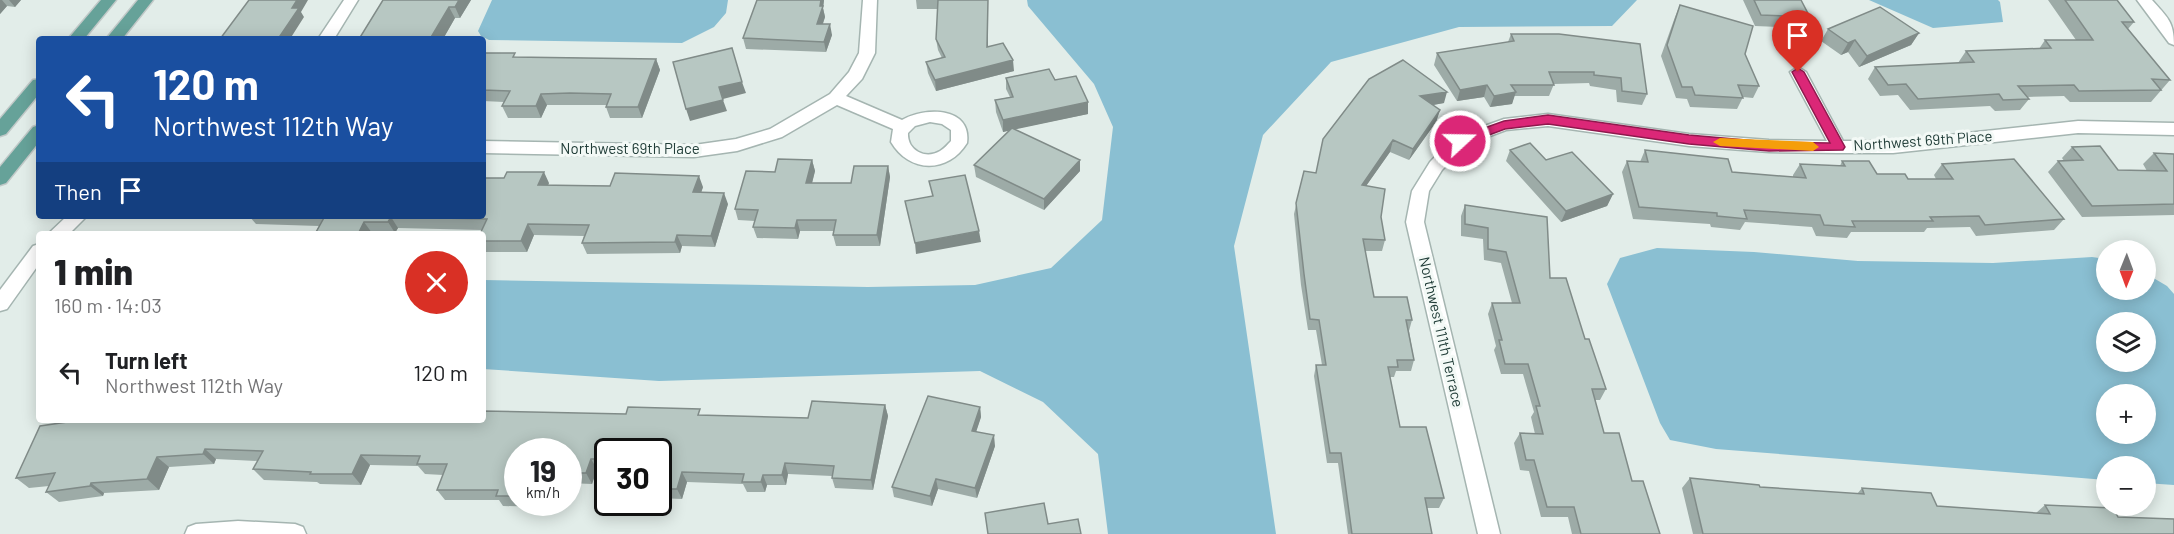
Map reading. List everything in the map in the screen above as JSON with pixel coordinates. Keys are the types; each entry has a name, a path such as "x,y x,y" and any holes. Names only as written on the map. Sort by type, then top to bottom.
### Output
{"main road":[{"path":"79,36 109,0"},
{"path":"116,36 146,0"},
{"path":"0,130 36,88"},
{"path":"0,179 36,135"}],"street":[{"path":"328,36 351,0"},
{"name":"Northwest 69th Place","path":"486,147 694,151 737,145 776,133 836,98 856,75 867,53 870,0"},
{"path":"2144,0 2174,40"},
{"path":"1798,72 1838,147"},
{"path":"836,98 904,127"},
{"name":"Northwest 69th Place","path":"1460,141 1504,125 1548,120 1689,140 1769,146 1838,147 1893,147 2078,127 2174,129"},
{"name":"Northwest 111th Terrace","path":"1460,141 1436,166 1421,191 1415,222 1489,534"},
{"path":"60,231 74,219"},
{"path":"0,304 36,255"},
{"path":"196,534 238,531 295,534"}],"water":[{"path":"492,0 728,0 726,13 714,27 682,43 489,40 486,36 481,36 478,31"},
{"path":"1027,0 1637,0 1612,26 1459,27 1331,62 1263,135 1234,246 1276,534 1108,534 1098,454 1043,402 980,371 659,381 486,369 486,280 868,287 975,285 1051,268 1102,220 1113,127 1094,84 1028,6"},
{"path":"1869,0 1998,0 2003,22 1933,28"},
{"path":"1657,248 1754,252 1858,261 1993,263 2096,258 2096,300 2156,300 2156,280 2167,286 2174,294 2174,485 2156,484 2156,456 2096,456 2096,479 1716,449 1670,440 1660,423 1607,284 1620,258"}],"building":[{"path":"249,0 297,0 292,8 299,8 280,36 222,36"},
{"path":"383,0 459,0 455,7 449,7 432,36 361,36"},
{"path":"757,0 821,0 820,6 823,6 817,24 830,24 824,42 743,38"},
{"path":"938,0 988,0 987,47 1003,43 1013,60 935,80 926,62 945,57 936,39"},
{"path":"1754,0 1801,0 1815,27 1790,26 1785,16 1761,15"},
{"path":"2065,0 2117,0 2134,22 2122,22 2170,80 2152,79 2161,90 2079,91 2074,85 2018,86 2029,99 2003,100 1999,94 1918,99 1906,84 1888,85 1875,67 1974,62 1966,51 2051,48 2045,40 2093,40"},
{"path":"1680,5 1753,26 1745,54 1759,86 1738,85 1743,98 1695,95 1692,87 1682,87 1667,45"},
{"path":"1880,7 1919,33 1867,56 1855,40 1848,43 1828,29"},
{"path":"1511,34 1559,34 1640,44 1647,94 1622,91 1621,78 1594,75 1594,72 1549,72 1554,85 1511,85 1516,92 1494,96 1487,85 1460,90 1437,53 1514,41"},
{"path":"732,48 742,82 719,87 723,100 686,109 673,62"},
{"path":"486,53 515,53 513,57 656,59 638,107 606,107 611,94 570,93 541,94 536,106 502,106 510,91 486,90"},
{"path":"1403,60 1447,92 1420,96 1440,110 1413,149 1393,140 1362,185 1385,189 1381,217 1385,240 1363,239 1374,297 1407,297 1412,320 1406,320 1414,360 1397,360 1398,367 1388,367 1400,427 1426,427 1444,498 1425,498 1432,534 1352,534 1341,453 1330,453 1316,365 1326,365 1319,320 1310,319 1296,203 1304,171 1316,173 1323,139 1369,79"},
{"path":"1049,69 1055,80 1076,76 1088,102 1003,120 995,100 1013,97 1006,78"},
{"path":"1012,128 1080,160 1044,199 974,165"},
{"path":"1530,143 1546,160 1572,152 1613,194 1566,211 1510,150"},
{"path":"2100,146 2118,170 2167,171 2154,153 2174,154 2174,204 2092,206 2058,161 2083,160 2072,147"},
{"path":"1645,150 1728,159 1732,172 1806,178 1800,164 1845,166 1842,161 1869,161 1877,174 1905,174 1908,179 1953,179 1942,164 2014,159 2064,219 1985,225 1979,216 1930,217 1933,221 1852,221 1855,227 1824,225 1820,215 1744,210 1747,219 1717,216 1717,213 1639,207 1627,161 1648,162"},
{"path":"778,159 812,160 806,183 851,183 854,166 888,166 877,235 833,235 836,220 797,220 795,228 753,227 758,210 735,209 746,171 775,172"},
{"path":"507,172 544,172 538,185 610,186 615,173 699,176 693,192 724,193 711,236 677,235 675,242 582,243 589,225 528,224 521,241 486,241 486,231 481,231 487,219 486,178 504,178"},
{"path":"965,175 979,231 915,243 905,201 933,196 929,181"},
{"path":"1465,205 1547,217 1550,278 1566,278 1585,339 1589,339 1606,389 1592,389 1604,433 1619,433 1632,481 1643,481 1660,534 1581,534 1574,507 1547,507 1534,460 1526,460 1520,433 1543,434 1536,406 1540,406 1528,364 1505,364 1499,340 1502,340 1492,303 1520,303 1506,252 1488,249 1488,228 1465,224"},
{"path":"323,219 390,219 388,222 364,222 360,231 317,231"},
{"path":"928,396 980,407 972,431 994,435 975,488 936,479 930,496 892,487"},
{"path":"812,401 885,405 871,480 832,478 834,466 785,463 782,475 763,475 761,482 742,482 744,474 682,472 677,489 672,489 672,438 594,438 594,459 591,459 586,473 582,473 582,438 504,438 504,496 496,496 498,490 437,490 447,464 417,464 420,456 361,455 352,474 310,474 311,472 253,469 263,451 205,449 203,454 157,457 147,479 91,483 90,486 46,492 55,473 16,478 40,426 60,423 486,423 486,411 626,414 628,407 700,409 698,415 808,418"},
{"path":"1690,478 1759,485 1760,487 1864,494 1862,488 1931,493 1937,506 2050,514 2045,505 2096,507 2096,516 2174,519 2174,534 1703,534"},
{"path":"1044,503 1048,524 1078,519 1081,534 988,534 985,513"}],"slow traffic":[{"path":"1720,142 1813,147"}],"route":[{"path":"1460,141 1504,125 1548,120 1612,127 1689,140 1769,146 1838,147 1798,72"}]}
